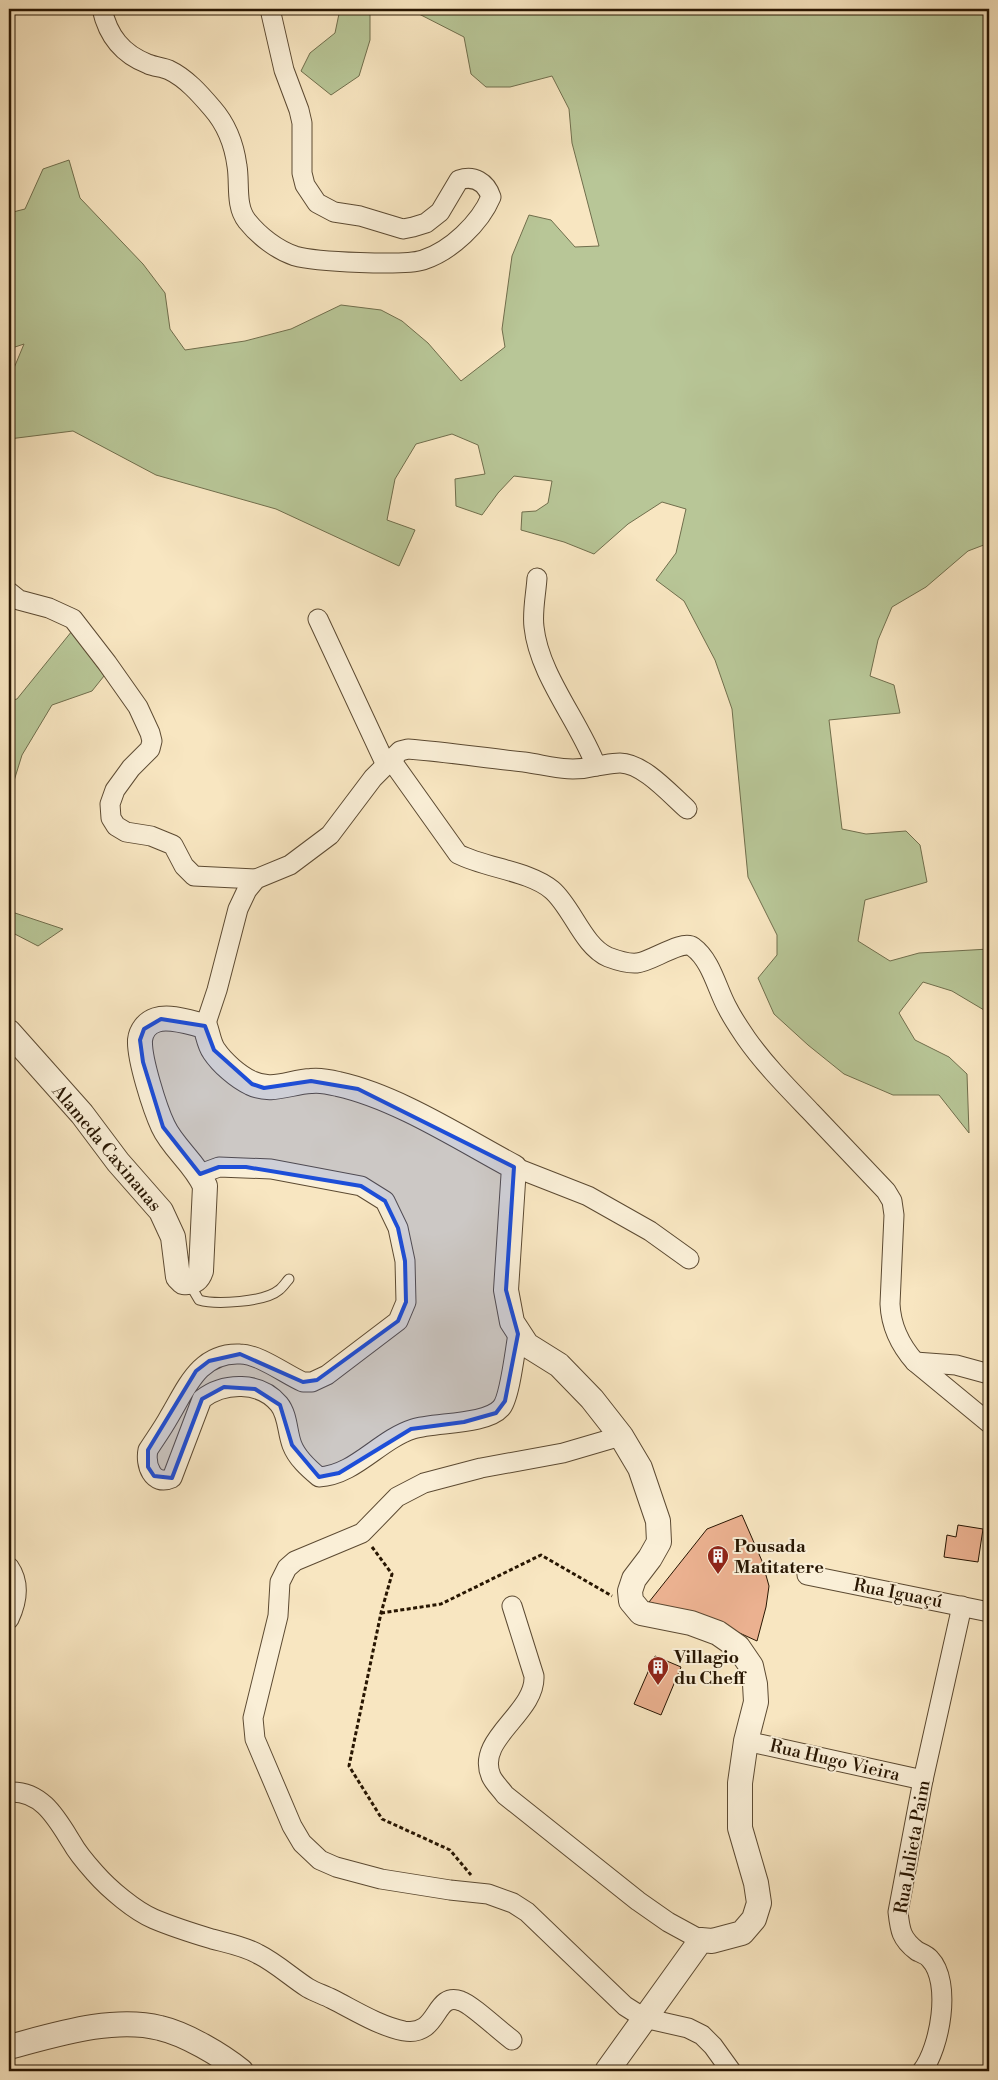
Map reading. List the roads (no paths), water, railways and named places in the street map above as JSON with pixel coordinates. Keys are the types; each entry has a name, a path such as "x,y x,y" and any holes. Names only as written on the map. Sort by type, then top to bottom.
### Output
{"street":[{"path":"102,9 104,20 118,45 130,56 149,65 170,70 185,80 212,108 225,125 233,142 240,205 245,219 258,234 277,247 295,256 323,261 403,262 423,260 434,256 455,241 487,207 491,197 488,188 475,179 466,178 459,180 440,212 426,223 403,229 360,216 334,212 316,203 305,185 302,173 302,123 284,70 270,9"},
{"path":"537,578 534,626 542,661 584,738 596,766"},
{"path":"9,592 19,600 49,608 73,619 108,663 138,707 145,720 152,741 150,749 131,768 115,790 110,804 111,818 116,826 126,832 151,836 173,845 184,866 194,876 256,879 290,865 330,835 373,778 400,751 408,748 562,769 579,770 618,762 630,764 658,782 687,809"},
{"path":"318,618 389,762 458,854 471,861 538,881 553,891 584,934 605,956 624,962 637,963 651,960 682,945 690,945 696,949 707,964 728,1009 746,1038 774,1073 886,1191 892,1201 894,1215 890,1315 899,1341 915,1362 989,1423"},
{"path":"256,879 247,890 238,909 219,982 205,1026 214,1050 239,1076 252,1084 264,1088 311,1081 336,1083 358,1089 407,1110 514,1167 588,1196 650,1231 688,1259"},
{"path":"184,1280 198,1278 201,1270 205,1186 200,1174 163,1127 152,1094 140,1040 144,1029 153,1021 161,1019 205,1026"},
{"name":"Alameda Caxinauas","path":"9,1032 82,1114 118,1162 161,1211 173,1237 184,1280"},
{"path":"200,1174 219,1167 246,1167 318,1177 361,1186 385,1201 398,1228 405,1261 406,1302 398,1321 327,1375 312,1382 303,1382 256,1358 240,1354 224,1356 209,1362 196,1371 188,1382 148,1450 148,1467 154,1476 162,1480 172,1478 202,1399 211,1392 224,1387 239,1386 255,1389 269,1396 280,1405 292,1445 308,1469 319,1477 339,1473 385,1443 411,1429 428,1425 464,1422 496,1413 505,1400 518,1334"},
{"path":"512,1606 534,1676 535,1685 523,1708 510,1722 492,1748 488,1759 492,1778 506,1795 638,1901 668,1922 701,1940 712,1941 742,1933 754,1919 760,1903 740,1828 740,1783 746,1740 756,1702 751,1666 738,1647 718,1633 691,1623 641,1613 631,1601 630,1591 634,1579 650,1558 659,1542 658,1521 640,1468 622,1436 592,1399 559,1365 534,1351 518,1334 512,1322 506,1290 514,1167"},
{"path":"915,1362 956,1365 989,1374"},
{"path":"622,1436 563,1453 481,1468 424,1483 397,1498 362,1534 305,1556 291,1565 283,1574 280,1582 278,1616 253,1718 255,1740 292,1826 306,1847 320,1860 336,1867 381,1879 488,1894 513,1903 527,1912 625,2006 644,2018 688,2028 702,2035 723,2058 731,2071"},
{"path":"9,1567 14,1575 16,1588 16,1602 9,1619"},
{"name":"Rua Iguaçú","path":"807,1575 989,1612"},
{"name":"Rua Julieta Paim","path":"922,2071 936,2046 941,2017 942,1994 937,1972 930,1959 908,1943 900,1931 898,1912 923,1780 962,1606"},
{"name":"Rua Hugo Vieira","path":"746,1740 923,1780"},
{"path":"9,1792 30,1795 43,1803 63,1826 72,1845 96,1874 116,1893 151,1918 256,1953 270,1960 311,1989 385,2024 403,2030 422,2030 429,2024 445,2002 452,1999 463,2001 512,2040"},
{"path":"607,2071 701,1940"},
{"path":"9,2047 80,2029 121,2024 145,2025 161,2028 185,2038 229,2062 241,2071"}],"lane":[{"path":"184,1280 199,1300 222,1304 264,1298 278,1291 289,1279"}],"place":[{"name":"Pousada Matitatere","path":"718,1575"},
{"name":"Villagio du Cheff","path":"658,1686"}]}
